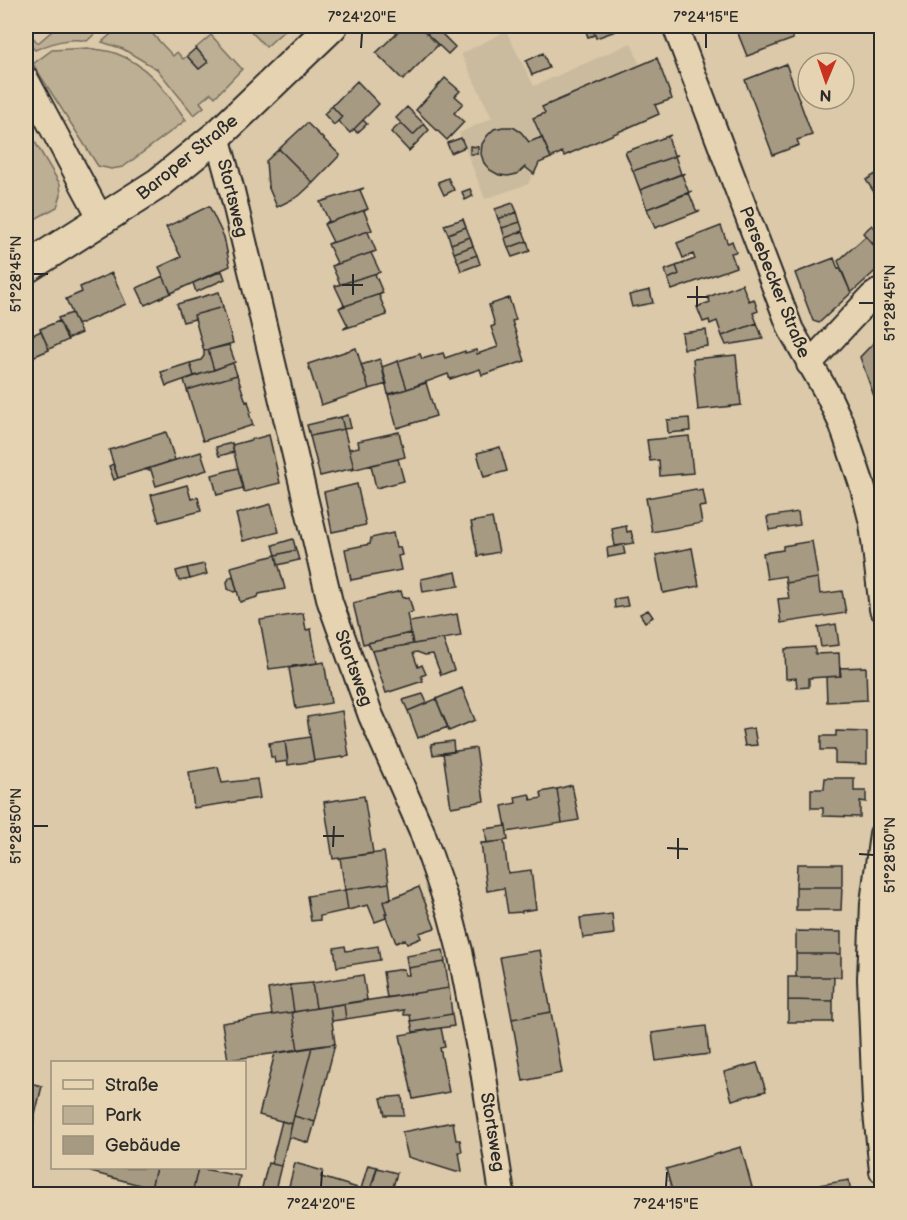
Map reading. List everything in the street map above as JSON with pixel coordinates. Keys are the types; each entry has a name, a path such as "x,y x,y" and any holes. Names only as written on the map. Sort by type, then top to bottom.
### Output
{"main road":[{"name":"Baroper Straße","path":"26,268 159,183 217,136 332,26"}],"street":[{"name":"Persebecker Straße","path":"675,26 791,330 808,364 827,393 842,425 863,488 874,536 882,609"},
{"path":"26,79 102,221"},
{"name":"Stortsweg","path":"217,136 330,602 370,716 421,829 450,913 460,951 482,1064 502,1194"},
{"path":"808,364 882,289"},
{"path":"882,834 873,903 870,979 873,1072 882,1171"}],"shaded area":[{"path":"506,31 534,86 631,43 640,65 543,107 551,158 539,163 528,184 485,199 459,133 492,118 461,54"}],"green space":[{"path":"58,26 103,26 87,41 67,40 35,50 26,41 26,30 38,43"},
{"path":"120,26 145,26 173,56 177,52 183,59 187,56 199,69 208,62 196,48 211,35 242,69 215,97 211,93 200,102 204,107 194,115 157,69 123,49 102,42"},
{"path":"246,26 284,26 287,28 266,47"},
{"path":"88,48 115,53 138,65 156,81 186,120 123,167 111,169 98,166 33,64 52,50"},
{"path":"26,127 60,184 61,195 57,207 26,224"}],"building":[{"path":"189,26 206,26 197,34"},
{"path":"404,26 419,26 438,45 403,80 376,53"},
{"path":"434,26 455,47 448,54 427,34"},
{"path":"584,26 592,26 595,35 588,37"},
{"path":"592,26 626,26 627,27 596,38"},
{"path":"735,26 789,26 793,39 747,56"},
{"path":"196,48 208,62 199,69 187,56"},
{"path":"543,53 549,68 532,75 526,61"},
{"path":"657,58 672,99 655,105 659,114 564,156 562,152 551,158 533,118 545,113 542,107"},
{"path":"786,64 796,91 796,111 803,111 812,135 797,140 799,145 773,155 745,80"},
{"path":"445,78 460,91 455,96 463,103 454,113 464,122 447,140 416,110"},
{"path":"357,81 379,104 350,133 338,121 342,117 332,106"},
{"path":"332,106 342,117 334,125 324,114"},
{"path":"407,107 424,124 413,135 396,118"},
{"path":"363,120 367,124 357,133 354,129"},
{"path":"307,123 340,155 313,183 279,149"},
{"path":"401,123 413,135 424,124 429,130 409,151 391,132"},
{"path":"513,127 521,132 529,142 542,137 551,158 539,163 534,174 525,167 517,174 508,176 499,175 490,170 481,154 482,144 494,129"},
{"path":"671,135 668,137 674,155 678,155 633,171 625,152"},
{"path":"461,138 465,147 451,153 447,143"},
{"path":"470,146 478,147 478,154 470,154"},
{"path":"279,149 313,183 299,196 277,207 268,186 266,161"},
{"path":"675,156 681,174 640,190 633,171"},
{"path":"882,170 882,187 874,192 866,180"},
{"path":"685,173 682,175 689,193 647,209 640,190"},
{"path":"448,178 454,190 444,195 438,182"},
{"path":"364,188 360,190 368,209 324,224 329,221 320,202"},
{"path":"470,189 473,196 465,200 462,192"},
{"path":"692,191 689,193 696,210 699,211 655,228 647,209"},
{"path":"513,203 517,212 498,219 495,209"},
{"path":"209,206 224,237 230,266 171,293 159,267 181,257 166,227"},
{"path":"368,209 364,211 372,230 328,244 333,242 324,224"},
{"path":"517,212 520,222 502,228 498,219"},
{"path":"463,219 466,227 448,234 444,225"},
{"path":"520,222 523,231 505,238 502,228"},
{"path":"872,225 882,235 882,245 877,249 863,233"},
{"path":"721,226 727,242 732,241 736,252 731,253 736,267 672,290 668,279 679,274 676,266 695,259 693,254 683,258 677,243"},
{"path":"466,227 470,237 451,244 448,234"},
{"path":"372,230 368,232 376,251 332,266 337,263 328,244"},
{"path":"523,231 527,241 508,248 505,238"},
{"path":"866,236 882,253 882,265 851,293 838,261"},
{"path":"470,237 473,246 454,253 451,244"},
{"path":"527,241 530,251 512,257 508,248"},
{"path":"473,246 477,255 458,262 454,253"},
{"path":"376,251 371,253 380,272 335,286 340,284 332,266"},
{"path":"477,255 480,264 461,271 458,262"},
{"path":"834,258 851,293 819,323 813,321 795,273"},
{"path":"676,266 679,274 668,279 665,270"},
{"path":"222,271 225,279 196,292 193,283"},
{"path":"380,272 375,274 383,293 339,308 344,305 335,286"},
{"path":"112,273 126,304 77,325 66,299 82,292 80,287"},
{"path":"163,276 171,293 145,305 137,288"},
{"path":"742,284 749,301 754,299 758,311 753,313 757,323 722,336 717,321 710,324 709,320 703,322 697,307 710,302 708,297"},
{"path":"650,290 653,303 632,307 629,295"},
{"path":"219,292 223,307 194,315 195,319 183,322 177,304"},
{"path":"383,293 379,295 387,315 343,329 348,326 339,308"},
{"path":"509,298 516,320 512,321 525,361 482,375 480,369 450,379 448,374 407,389 398,361 420,354 422,359 443,353 445,358 476,350 477,354 498,347 491,327 495,325 489,305"},
{"path":"223,307 233,343 204,351 194,315"},
{"path":"72,313 81,333 67,339 58,318"},
{"path":"59,321 68,340 49,349 40,329"},
{"path":"757,323 763,339 726,345 722,336"},
{"path":"706,330 708,346 684,349 682,333"},
{"path":"41,331 49,350 30,358 26,338"},
{"path":"882,334 882,394 874,396 860,357"},
{"path":"229,345 235,362 214,370 208,350"},
{"path":"356,348 369,389 321,405 308,364"},
{"path":"208,350 214,370 194,376 190,363 201,360 204,351"},
{"path":"736,355 741,405 698,410 693,359"},
{"path":"380,359 387,384 369,389 361,365"},
{"path":"398,361 407,389 388,394 382,367"},
{"path":"190,363 194,376 166,386 161,372"},
{"path":"233,363 237,375 187,390 184,380"},
{"path":"237,375 246,402 248,401 253,425 203,441 187,390"},
{"path":"426,383 436,416 397,428 388,395"},
{"path":"348,415 351,428 344,429 341,417"},
{"path":"341,417 344,429 310,436 307,425"},
{"path":"689,418 690,431 668,433 667,420"},
{"path":"344,429 354,468 320,476 310,436"},
{"path":"166,432 175,460 118,478 109,450"},
{"path":"399,432 405,457 352,470 354,468 349,449 359,447 358,441"},
{"path":"269,435 280,483 244,492 232,445"},
{"path":"689,436 693,473 660,476 659,460 650,461 647,440"},
{"path":"232,443 234,452 219,456 216,447"},
{"path":"500,447 507,471 484,477 477,453"},
{"path":"201,452 207,470 156,486 151,470 144,470"},
{"path":"398,459 404,481 376,488 371,465"},
{"path":"113,464 118,478 114,480 109,466"},
{"path":"238,468 243,488 217,495 212,475"},
{"path":"357,484 366,525 332,532 324,492"},
{"path":"187,485 191,499 198,497 201,511 159,522 151,495"},
{"path":"696,489 697,491 703,490 706,506 699,507 702,523 652,532 646,498"},
{"path":"271,504 279,532 243,541 236,514"},
{"path":"798,512 800,525 769,530 767,517"},
{"path":"492,518 499,552 478,556 471,522"},
{"path":"626,526 627,532 631,531 634,543 615,546 612,529"},
{"path":"393,533 396,548 400,547 402,555 398,556 401,570 351,580 345,549 370,544 371,538"},
{"path":"293,539 296,550 276,555 273,545"},
{"path":"812,541 818,578 786,583 785,576 767,579 763,553 783,550 783,546"},
{"path":"623,545 625,554 608,557 607,548"},
{"path":"692,548 699,586 663,593 656,555"},
{"path":"296,550 299,560 278,565 276,555"},
{"path":"276,555 285,589 259,594 258,597 240,602 231,567"},
{"path":"204,564 207,574 190,579 187,568"},
{"path":"187,568 190,579 179,581 176,571"},
{"path":"456,572 459,586 423,592 421,579"},
{"path":"233,576 237,591 234,592 228,589 227,582"},
{"path":"818,578 820,594 842,591 846,613 781,623 778,599 789,598 786,583"},
{"path":"401,591 403,598 409,597 413,612 407,614 411,633 363,644 353,603"},
{"path":"626,597 628,606 615,608 614,599"},
{"path":"648,610 653,617 645,622 640,614"},
{"path":"303,613 306,630 311,629 317,663 269,669 260,620"},
{"path":"457,614 461,636 413,644 409,622"},
{"path":"836,624 839,645 821,647 818,627"},
{"path":"410,633 413,644 372,651 368,643"},
{"path":"443,639 454,670 441,675 433,654 413,653 418,667 422,665 426,674 421,676 423,681 386,693 372,651"},
{"path":"815,647 815,654 839,653 840,676 809,678 809,687 797,688 796,678 786,679 785,649"},
{"path":"324,662 331,703 296,709 289,668"},
{"path":"866,667 867,700 827,702 826,677 841,676 840,668"},
{"path":"462,688 475,720 449,731 436,699"},
{"path":"423,694 427,703 408,711 403,700"},
{"path":"436,699 448,727 418,738 408,711"},
{"path":"342,711 349,756 314,761 307,717"},
{"path":"754,728 757,745 745,746 742,730"},
{"path":"836,731 867,732 867,764 835,763 835,750 821,750 821,736 836,736"},
{"path":"310,737 314,761 288,765 285,741"},
{"path":"285,741 288,761 275,763 274,757 271,757 269,743"},
{"path":"453,741 454,752 433,755 431,744"},
{"path":"476,748 484,801 451,807 443,753"},
{"path":"218,767 222,783 257,779 260,798 194,808 189,772"},
{"path":"825,778 854,778 854,791 866,791 866,802 860,801 860,817 823,816 823,808 811,808 811,789 824,789"},
{"path":"572,785 579,820 562,823 557,789"},
{"path":"557,789 562,823 507,832 502,806 516,803 515,797 529,794 531,800 542,798 541,792"},
{"path":"364,796 373,853 333,859 324,802"},
{"path":"506,826 508,840 487,843 485,829"},
{"path":"504,841 508,873 531,870 536,909 508,913 504,888 487,891 481,843"},
{"path":"384,852 389,883 345,890 340,858"},
{"path":"797,864 842,864 842,887 796,887"},
{"path":"389,883 391,898 383,902 386,918 375,922 368,905 348,910 345,890"},
{"path":"419,887 435,928 419,933 421,938 407,944 405,939 396,943 383,902"},
{"path":"796,887 842,887 841,910 796,910"},
{"path":"345,890 348,910 320,916 320,920 311,921 307,896"},
{"path":"612,914 614,934 583,938 580,918"},
{"path":"796,931 841,932 841,954 796,954"},
{"path":"345,946 346,951 378,946 380,960 337,967 334,948"},
{"path":"443,950 445,962 408,968 406,956"},
{"path":"540,950 551,1012 512,1019 500,957"},
{"path":"796,954 841,954 841,977 796,977"},
{"path":"445,962 449,988 387,998 383,972 404,969 405,975 409,975 408,968"},
{"path":"363,975 367,1000 316,1008 312,983"},
{"path":"788,977 834,977 833,1001 788,1000"},
{"path":"312,983 316,1008 294,1012 290,985"},
{"path":"290,985 294,1012 272,1015 268,989"},
{"path":"449,988 452,1014 411,1021 410,1015 404,1015 404,1010 346,1019 344,1004"},
{"path":"788,1000 833,1001 833,1022 788,1022"},
{"path":"344,1004 346,1019 332,1021 330,1006"},
{"path":"330,1006 335,1044 298,1050 292,1012"},
{"path":"292,1012 298,1050 228,1060 222,1023"},
{"path":"551,1012 562,1073 523,1081 512,1019"},
{"path":"452,1014 454,1026 413,1032 411,1021"},
{"path":"706,1026 709,1054 656,1061 652,1033"},
{"path":"441,1028 445,1047 440,1048 449,1092 413,1099 400,1035"},
{"path":"335,1044 315,1122 294,1116 312,1047"},
{"path":"312,1047 292,1124 259,1115 275,1053"},
{"path":"757,1063 766,1091 732,1100 724,1072"},
{"path":"26,1082 42,1086 28,1144 26,1144"},
{"path":"402,1096 404,1115 385,1115 381,1098"},
{"path":"294,1116 315,1122 309,1143 289,1137"},
{"path":"282,1121 292,1124 281,1166 271,1164"},
{"path":"453,1122 456,1140 460,1140 462,1171 456,1172 408,1157 402,1132"},
{"path":"741,1147 753,1191 741,1194 673,1194 666,1169"},
{"path":"268,1163 281,1166 274,1194 261,1192"},
{"path":"295,1163 323,1171 321,1177 361,1189 368,1165 377,1167 369,1194 287,1194"},
{"path":"377,1168 397,1173 391,1194 370,1194"},
{"path":"92,1169 156,1169 151,1188 91,1172"},
{"path":"156,1169 198,1169 192,1194 151,1188"},
{"path":"198,1169 240,1176 236,1194 192,1194"},
{"path":"849,1180 851,1194 808,1194 806,1187"}]}
